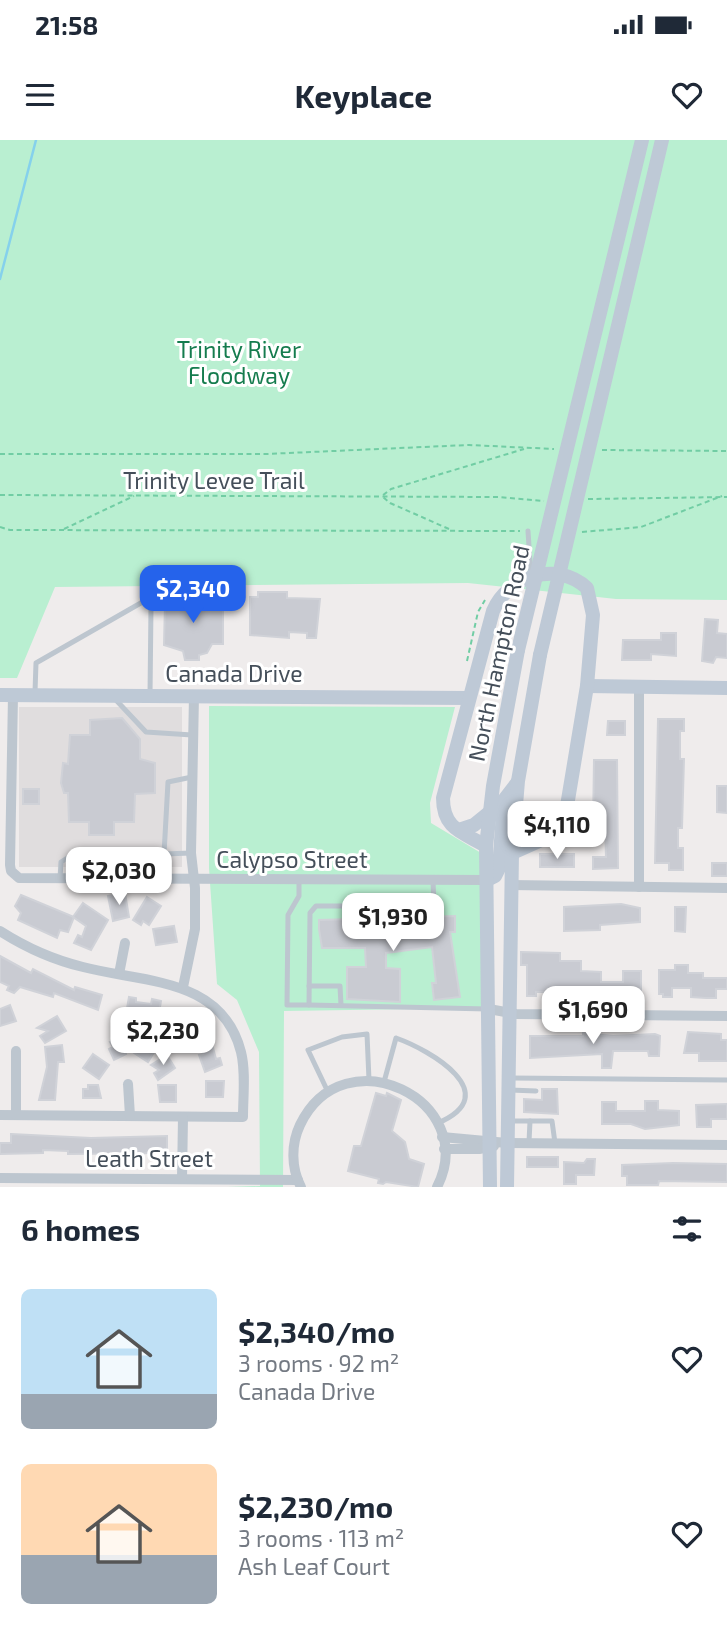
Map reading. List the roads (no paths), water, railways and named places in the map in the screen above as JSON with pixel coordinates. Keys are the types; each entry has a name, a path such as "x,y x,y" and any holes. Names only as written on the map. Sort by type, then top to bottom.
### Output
{"main road":[{"name":"North Hampton Road","path":"490,1187 486,846 490,812 518,650 642,140"},
{"name":"North Hampton Road","path":"507,1187 510,885 518,781 540,655 662,140"},
{"path":"486,846 450,825 443,813 443,798 468,698 499,597 510,585 531,577 569,576 587,588 593,615 587,686 565,818 558,830 512,853"},
{"path":"587,686 727,688"},
{"name":"Canada Drive","path":"6,695 468,698"},
{"path":"487,880 495,876 499,868 504,800 518,781"},
{"path":"459,830 474,825 490,812"},
{"path":"514,820 539,839"}],"street":[{"path":"639,687 639,887"},
{"name":"Calypso Street","path":"6,695 10,865 14,876 60,879 487,880"},
{"path":"183,987 195,929 191,852 194,695"},
{"path":"510,885 727,888"},
{"path":"0,931 47,955 183,987 218,1010 231,1027 241,1053 243,1116 0,1115"},
{"path":"119,974 125,943"},
{"path":"489,1009 508,1012 727,1016"},
{"path":"16,1051 16,1115"},
{"name":"Leath Street","path":"7,1181 182,1179 299,1184 294,1164 297,1131 310,1109 328,1092 343,1084 369,1080 384,1082 408,1091 421,1101 437,1124 443,1143"},
{"path":"128,1084 130,1116"},
{"path":"182,1179 183,1117"},
{"path":"437,1187 444,1163 443,1143 727,1145"}],"lane":[{"path":"528,531 531,577"},
{"path":"35,695 36,663 146,600 151,606 150,695"},
{"path":"113,695 146,732 192,735"},
{"path":"164,854 168,782 192,777"},
{"path":"60,879 61,862 72,855 191,852"},
{"path":"299,880 299,897 288,915 287,1005 489,1009"},
{"path":"309,1005 310,913 316,906 434,906 433,880"},
{"path":"309,986 341,986 341,1005"},
{"path":"328,1092 308,1050 330,1040 367,1034 369,1080"},
{"path":"384,1082 396,1038 429,1052 447,1065 465,1087 464,1101 458,1111 437,1124"},
{"path":"507,1084 727,1080"},
{"path":"507,1084 536,1091"},
{"path":"507,1121 552,1121 555,1143"},
{"path":"529,1143 530,1121"}],"waterway":[{"path":"0,279 36,140"}],"park label":[{"name":"Trinity River Floodway","path":"239,362"}]}
